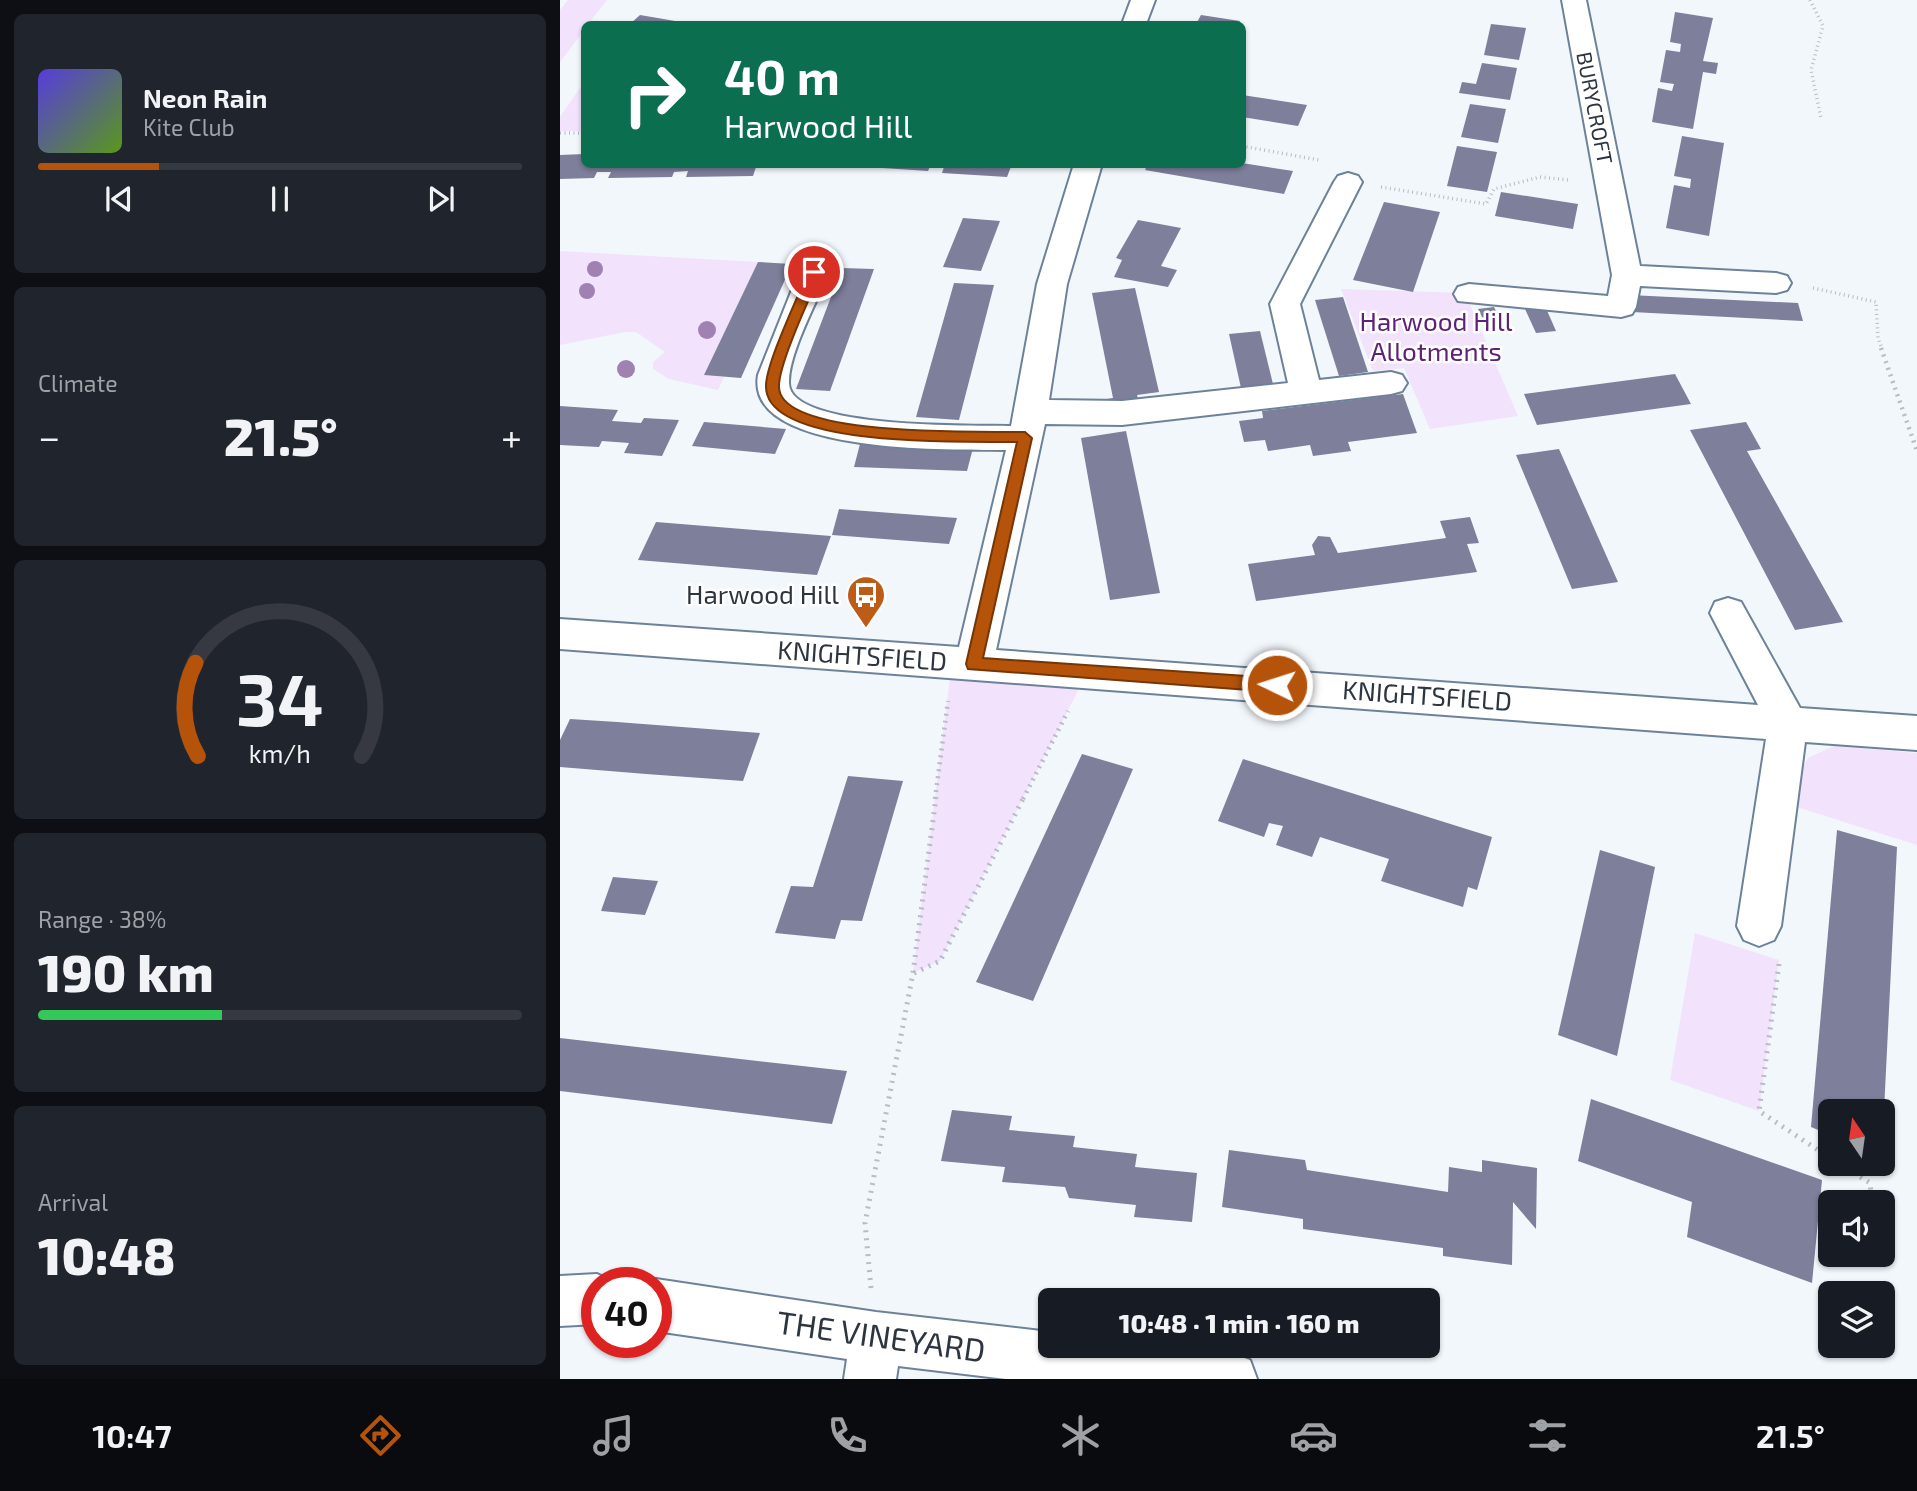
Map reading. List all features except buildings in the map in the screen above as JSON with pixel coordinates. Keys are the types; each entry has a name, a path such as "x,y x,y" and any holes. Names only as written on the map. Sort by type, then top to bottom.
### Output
{"street":[{"path":"1134,21 1143,0"},
{"name":"BURYCROFT","path":"1574,0 1627,275"},
{"path":"963,663 1028,425 1052,284 1087,168"},
{"path":"1306,393 1285,304 1349,182"},
{"path":"814,272 777,364 772,388 778,402 797,416 830,428 867,433 1028,425 1391,383"},
{"path":"1469,294 1621,307 1627,275 1776,284"},
{"path":"1728,613 1788,723 1759,926"},
{"name":"KNIGHTSFIELD","path":"560,634 1917,733"},
{"path":"560,1301 581,1300"},
{"name":"THE VINEYARD","path":"672,1309 873,1359 1231,1379"}],"path":[{"path":"1810,0 1823,26 1811,70 1821,118"},
{"path":"560,133 581,133"},
{"path":"1246,147 1320,159 1316,173 1349,182 1486,204 1494,189 1540,177 1608,185"},
{"path":"1776,284 1826,289 1876,302 1878,338 1917,450"},
{"path":"873,1359 865,1223 913,973 963,663"},
{"path":"913,973 940,961 1088,671"},
{"path":"1759,926 1779,960 1759,1111 1818,1150"},
{"path":"1859,1176 1870,1183 1871,1190"}],"green space":[{"path":"568,0 607,0 590,21 581,21 581,34 560,62 560,10"},
{"path":"581,86 581,131 560,131 560,117"},
{"path":"560,251 758,262 704,375 724,377 718,390 669,379 653,369 653,362 665,352 636,332 560,345"},
{"name":"Harwood Hill Allotments","path":"1341,289 1465,293 1518,416 1430,429 1404,368 1373,371"},
{"path":"952,662 1088,671 940,961 913,973"},
{"path":"1834,746 1917,753 1917,845 1784,803 1808,758"},
{"path":"1695,933 1779,960 1759,1111 1670,1080"}],"place":[{"name":"Harwood Hill","path":"866,629"}],"route":[{"path":"814,272 777,364 772,388 778,402 797,416 830,428 867,433 1025,438 974,664 1277,685"}]}
